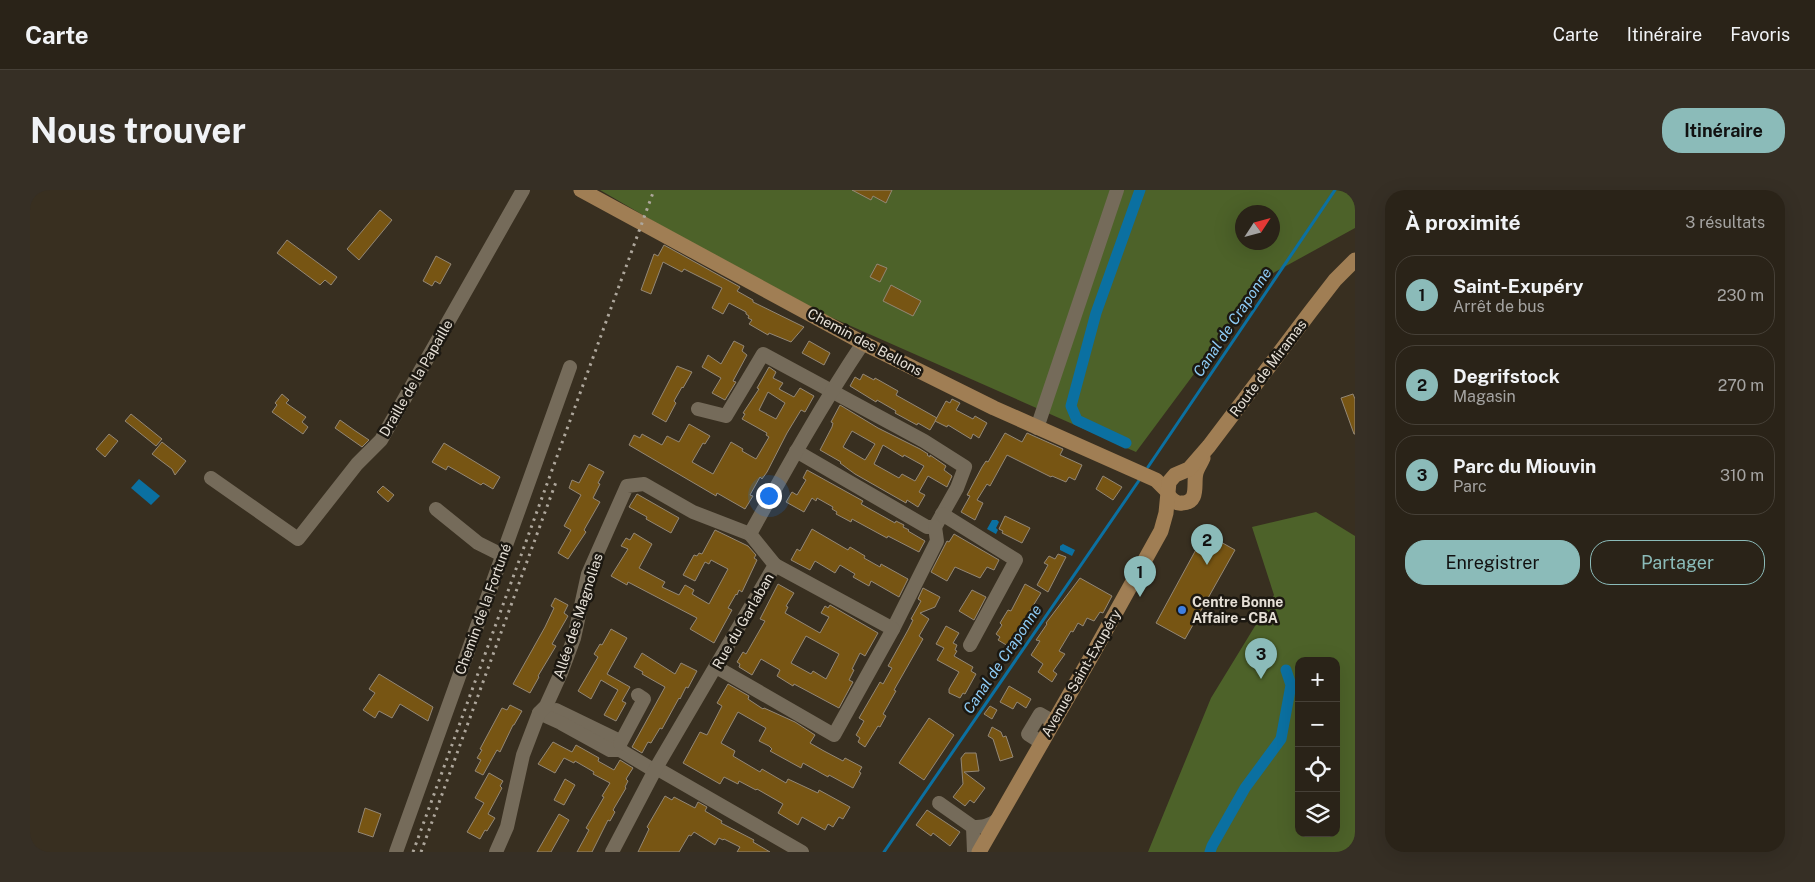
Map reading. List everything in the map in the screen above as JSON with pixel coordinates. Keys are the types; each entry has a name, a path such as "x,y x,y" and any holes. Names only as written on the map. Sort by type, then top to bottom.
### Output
{"main road":[{"name":"Chemin des Bellons","path":"581,190 863,343 994,408 1169,484"},
{"name":"Route de Miramas","path":"1169,484 1189,469 1209,446 1310,311 1335,280 1355,260"},
{"path":"1161,531 1185,503 1193,497 1196,488 1196,473 1209,446"},
{"path":"1185,503 1176,502 1169,484 1189,476 1195,483"},
{"name":"Avenue Saint-Exupéry","path":"977,850 997,820 1042,743 1161,531 1166,513 1169,484"}],"street":[{"name":"Draille de la Papaille","path":"211,478 298,539 357,464 381,440 523,190"},
{"path":"1038,428 1117,190"},
{"path":"750,534 830,391 863,343"},
{"path":"698,409 726,416 763,354 924,441 965,467 957,488 939,521 937,541 893,629 834,735 716,667"},
{"name":"Chemin de la Fortuné","path":"396,852 570,367"},
{"path":"796,451 927,528 939,521"},
{"name":"Allée des Magnolias","path":"496,852 507,827 523,755 561,672 574,638 588,574 627,486 644,484 693,512 750,534"},
{"path":"436,509 478,543 502,555"},
{"path":"939,521 1016,560 970,645"},
{"name":"Rue du Garlaban","path":"612,852 655,770 775,565 750,534"},
{"path":"775,565 893,629"},
{"path":"543,709 561,723 610,750 620,747 644,699 638,695"},
{"path":"620,747 655,770 802,852"},
{"path":"939,803 973,827 990,825 997,820"},
{"path":"973,827 977,850"}],"green space":[{"path":"600,190 1355,190 1355,228 1266,277 1136,452 826,315 660,225"},
{"path":"1316,512 1355,536 1355,852 1148,852 1211,698 1274,595 1252,527"}],"water":[{"path":"139,479 160,496 151,505 131,488"},
{"path":"992,520 999,522 996,534 987,529"},
{"path":"1063,544 1075,550 1072,556 1060,550 1060,546"}],"building":[{"path":"852,190 892,190 886,203 873,196 871,200"},
{"path":"380,210 392,220 359,260 347,249"},
{"path":"287,240 337,277 331,285 325,280 320,285 277,253"},
{"path":"664,245 740,287 737,291 753,300 753,302 804,327 791,342 769,333 768,335 749,324 752,320 748,318 749,316 746,312 729,303 723,314 712,308 722,288 684,269 682,272 663,262 651,294 641,290 654,254 658,256"},
{"path":"436,256 451,264 440,284 435,281 432,286 423,281"},
{"path":"877,264 887,268 880,282 870,277"},
{"path":"891,285 921,301 913,316 883,301"},
{"path":"734,341 744,346 742,351 747,355 733,381 736,382 725,400 712,393 721,378 702,367 708,355 721,364"},
{"path":"809,341 830,353 824,365 802,353"},
{"path":"677,366 692,372 674,401 676,403 666,422 652,414"},
{"path":"769,367 776,372 773,378 783,383 779,389 794,397 800,388 814,396 805,412 801,410 767,472 762,479 760,477 750,495 753,496 745,509 717,493 716,496 629,445 634,435 640,438 642,434 662,445 667,436 679,442 689,424 710,436 705,444 703,443 692,462 713,474 731,442 756,459 769,437 766,435 767,433 742,419 745,414 743,413 759,389 757,388","holes":["768,392 785,403 776,419 759,410"]},
{"path":"863,374 874,380 875,378 898,391 896,395 937,418 930,430 895,413 896,411 877,400 876,402 850,386 855,377 860,380"},
{"path":"282,394 289,400 286,403 306,417 302,422 308,427 303,434 272,412 277,405 275,403"},
{"path":"1353,394 1355,399 1355,434 1341,398"},
{"path":"952,399 960,403 956,410 973,419 975,416 987,423 979,438 973,434 971,439 948,425 947,427 935,421 946,401 950,403"},
{"path":"840,405 878,428 920,449 946,466 944,470 952,476 947,487 928,476 919,492 925,495 918,507 907,500 906,503 855,474 841,462 820,450 832,427 833,423 831,422","holes":["852,431 875,444 865,460 843,447","883,445 903,457 904,455 924,466 915,481 902,474 899,478 874,464"]},
{"path":"131,414 162,439 156,446 125,421"},
{"path":"340,420 369,440 362,447 335,428"},
{"path":"1005,433 1022,442 1027,433 1063,449 1060,455 1082,465 1075,480 1069,477 1066,482 1051,477 1007,455 990,486 987,484 977,500 983,503 975,520 961,512 970,496 967,495 982,467 986,461 988,462"},
{"path":"109,434 118,441 105,457 96,449"},
{"path":"162,442 186,461 175,475 172,469 152,454"},
{"path":"444,443 500,477 493,489 483,483 481,485 448,466 446,470 432,462"},
{"path":"589,464 604,472 593,498 600,502 584,530 586,532 568,559 558,553 571,530 564,526 581,495 569,488 572,480 579,483"},
{"path":"807,470 863,501 861,504 895,523 896,521 904,525 903,527 908,531 925,541 919,552 888,536 887,538 852,519 851,522 836,514 837,512 832,509 833,507 817,498 816,501 812,498 804,512 786,502 792,492 797,495 806,480 803,478"},
{"path":"1103,476 1122,487 1113,500 1096,489"},
{"path":"383,486 394,495 388,502 377,492"},
{"path":"637,494 679,518 671,533 629,507"},
{"path":"1005,516 1030,528 1022,543 1002,533 1003,531 999,529"},
{"path":"812,529 848,550 850,547 880,567 881,564 908,579 899,597 871,581 869,586 853,577 855,574 840,565 835,573 815,561 810,570 791,560 797,549 800,551"},
{"path":"715,530 748,546 756,555 754,558 757,560 742,592 739,590 728,608 732,610 714,643 690,629 697,618 628,582 627,585 611,576 628,549 621,546 626,538 630,540 634,533 652,544 639,568 665,582 662,587 679,595 685,585 694,590 692,594 709,604 728,569 711,560 709,564 705,562 695,581 683,575 694,555 702,554"},
{"path":"1205,533 1235,550 1185,639 1156,623"},
{"path":"954,534 999,560 994,570 987,567 980,578 955,567 947,581 931,572 947,541 949,542"},
{"path":"1058,554 1066,557 1048,592 1037,585 1048,565 1044,563 1049,556 1055,559"},
{"path":"1080,578 1112,596 1103,613 1100,612 1094,621 1087,618 1083,626 1078,623 1073,632 1071,631 1059,651 1065,654 1053,671 1057,674 1052,682 1038,672 1043,664 1031,655 1040,641 1036,640 1046,623"},
{"path":"778,584 794,593 786,606 788,607 785,613 820,633 829,617 821,613 825,606 828,608 830,605 878,633 865,656 860,653 849,680 853,682 839,708 794,684 793,686 777,676 780,670 761,659 752,675 739,667 740,664 737,662 743,652 746,654 765,621 760,619","holes":["806,636 839,654 826,679 813,671 811,674 791,663"]},
{"path":"1025,584 1041,593 1008,646 998,640 1000,637 996,634 1002,625 1000,623 1008,610 1011,611"},
{"path":"923,588 940,597 935,607 920,613 929,619 919,636 923,639 894,690 896,691 883,714 886,716 865,747 858,742 860,738 856,735 864,721 859,718 880,682 883,684 892,668 888,666 913,620 911,619 921,601 918,599"},
{"path":"972,590 986,597 974,620 959,611"},
{"path":"555,598 568,605 564,613 568,616 552,644 556,646 530,693 513,684 545,627 554,608 551,606"},
{"path":"946,626 959,633 953,643 957,645 955,650 957,651 954,656 973,667 971,671 976,674 965,694 963,693 960,698 949,693 949,689 959,672 937,660 944,648 936,644"},
{"path":"611,629 627,638 607,674 630,687 622,701 626,703 616,721 604,715 618,690 601,680 591,699 578,691 598,657 594,654 600,644 602,645"},
{"path":"642,653 675,674 681,663 697,671 662,729 660,728 651,743 648,742 642,753 632,747 665,687 642,674 643,672 634,667"},
{"path":"379,674 433,707 428,721 400,704 392,718 379,711 375,718 363,710 375,693 369,689"},
{"path":"728,684 749,696 748,699 763,709 795,722 815,735 810,743 843,761 845,758 862,767 853,788 803,763 801,768 770,751 772,749 769,746 759,741 766,728 738,712 721,743 735,751 733,756 760,772 762,769 786,783 788,779 818,793 819,790 850,807 843,819 839,817 833,827 828,824 825,830 802,817 798,825 778,813 783,804 757,789 739,781 738,784 724,777 720,784 683,763 700,732 707,735 722,706 717,703"},
{"path":"1009,686 1031,699 1026,708 1017,702 1013,709 1000,702"},
{"path":"510,705 522,711 500,752 497,750 483,775 475,771 481,760 477,758 482,750 480,749 502,708 507,710"},
{"path":"990,706 997,710 992,719 984,714"},
{"path":"929,718 954,735 924,780 899,763"},
{"path":"992,727 1001,732 1003,737 1006,736 1013,757 1000,761 993,739 988,736"},
{"path":"553,742 572,752 576,745 599,758 598,761 614,770 620,760 633,768 626,779 628,781 626,788 613,810 615,812 610,821 608,820 592,852 577,852 589,830 586,828 610,783 575,761 574,763 564,758 555,773 538,764"},
{"path":"965,753 976,753 979,771 964,772 985,788 974,803 970,800 965,806 953,797 963,784 961,758"},
{"path":"489,773 503,781 500,786 502,788 488,814 495,818 480,839 467,832 484,803 475,798"},
{"path":"565,779 575,785 564,805 554,800"},
{"path":"665,796 672,800 674,797 695,808 698,802 707,807 705,811 722,821 721,823 754,840 753,842 770,852 737,852 740,847 724,839 719,838 715,845 694,832 691,836 689,835 679,852 638,852 649,829 647,827"},
{"path":"365,808 381,814 373,837 358,832"},
{"path":"927,810 960,832 950,846 933,833 931,836 916,825"},
{"path":"559,814 569,820 551,852 537,852"}],"waterway":[{"path":"1126,443 1077,420 1071,406 1096,313 1140,190"},
{"name":"Canal de Craponne","path":"1148,467 1335,190"},
{"name":"Canal de Craponne","path":"884,852 1140,479"},
{"path":"1210,852 1245,788 1281,739 1291,685 1286,670"}],"railway":[{"path":"413,852 654,190"},
{"path":"421,852 556,482"}],"place":[{"name":"Degrifstock","path":"1207,565"},
{"name":"Saint-Exupéry","path":"1140,597"},
{"name":"Centre Bonne Affaire - CBA","path":"1182,610"},
{"name":"Parc du Miouvin","path":"1261,679"}]}
